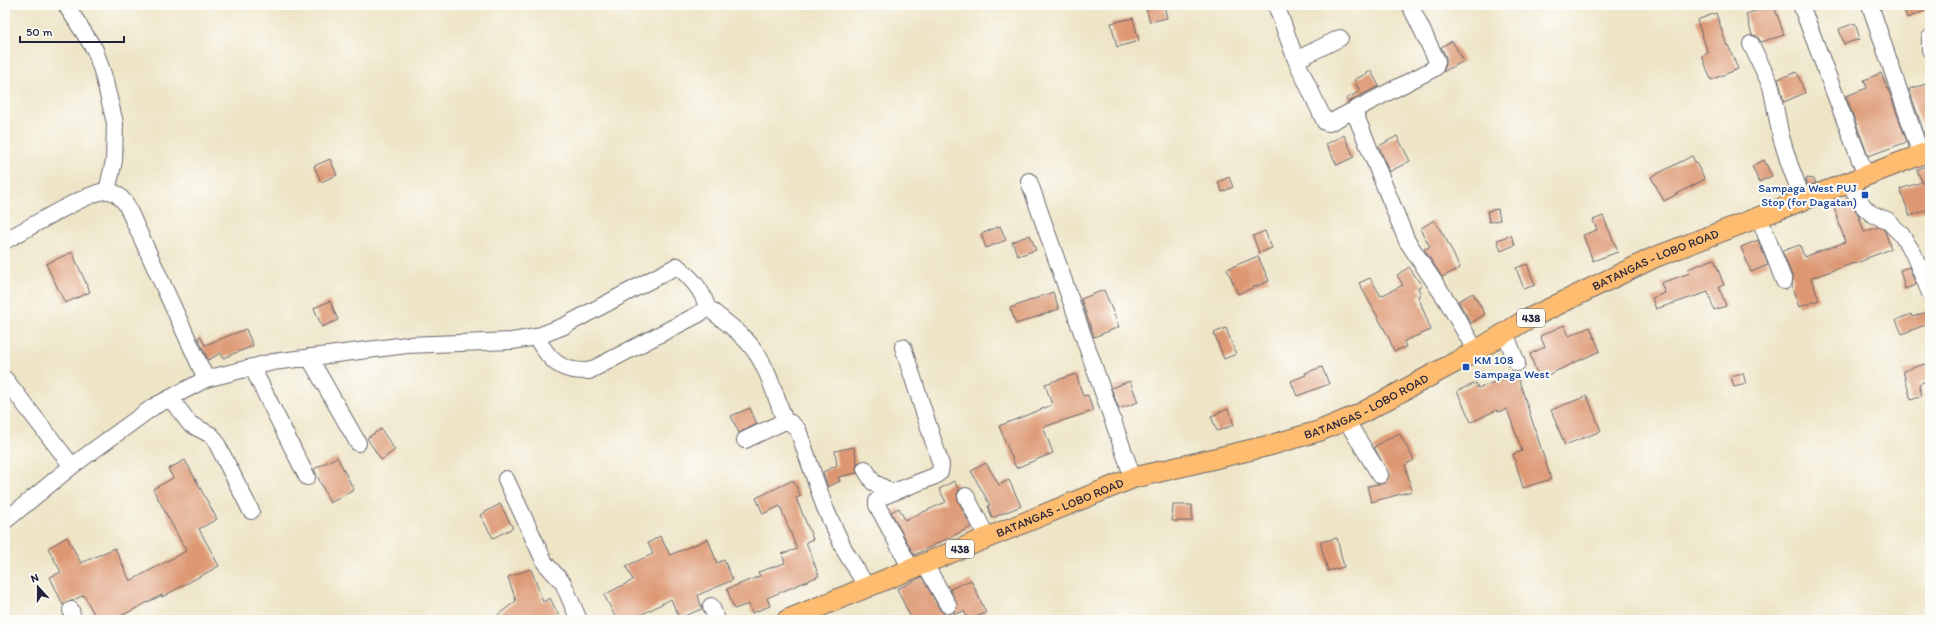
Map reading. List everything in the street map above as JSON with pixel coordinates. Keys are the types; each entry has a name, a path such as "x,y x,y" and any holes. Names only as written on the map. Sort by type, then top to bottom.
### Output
{"main road":[{"name":"BATANGAS - LOBO ROAD","path":"787,620 1134,478 1271,445 1318,431 1346,420 1358,415 1476,351 1505,333 1593,286 1653,258 1925,153"}],"street":[{"path":"66,5 95,50 103,74 111,109 114,123 114,161 107,190"},
{"path":"1276,5 1296,60 1325,122 1329,123 1435,68 1437,61 1410,5"},
{"path":"1801,5 1858,179 1864,207 1872,214 1888,220 1901,234 1913,253 1930,293"},
{"path":"1870,5 1925,153"},
{"path":"1296,60 1340,38"},
{"path":"1930,38 1930,50"},
{"path":"1751,44 1771,86 1787,157 1803,200"},
{"path":"1354,111 1407,241 1447,301 1476,351"},
{"path":"1029,181 1134,478"},
{"path":"5,241 87,197 107,190 119,194 126,204 206,379"},
{"path":"1759,217 1784,281"},
{"path":"5,521 72,466 153,407 206,379 273,362 309,357 406,345 512,341 536,337 564,326 677,266 694,281 704,298 707,307 742,336 755,351 766,372 785,421"},
{"path":"536,337 546,353 558,365 576,372 589,371 699,314 707,307"},
{"path":"1505,333 1517,363"},
{"path":"903,347 941,465 940,472 935,476 881,497 877,501 877,505 918,566 948,604"},
{"path":"309,357 358,443"},
{"path":"252,367 307,477"},
{"path":"5,379 72,466"},
{"path":"170,398 190,424 211,435 215,440 251,511"},
{"path":"1346,420 1380,475"},
{"path":"745,440 785,421 791,423 798,430 825,508 845,551 867,587"},
{"path":"865,469 873,482 886,489 889,494"},
{"path":"506,479 545,563 563,583 579,620"},
{"path":"966,496 987,538"}],"building":[{"path":"1145,5 1164,5 1167,18 1150,22"},
{"path":"1774,5 1784,35 1761,42 1757,36 1752,35 1746,14"},
{"path":"1902,5 1930,5 1930,9 1907,18"},
{"path":"1716,13 1727,46 1728,45 1738,69 1711,80 1702,56 1708,53 1697,20"},
{"path":"1133,18 1139,41 1117,47 1111,23"},
{"path":"1855,23 1860,39 1844,44 1839,29"},
{"path":"1452,41 1464,61 1443,72 1446,64 1446,57 1441,47"},
{"path":"1371,71 1379,86 1348,102 1346,99 1360,91 1354,80"},
{"path":"1797,72 1805,93 1784,102 1778,79"},
{"path":"1881,73 1907,142 1868,156 1846,96 1867,88 1864,80"},
{"path":"1930,83 1930,138 1926,139 1909,89"},
{"path":"1344,135 1354,157 1337,165 1326,144"},
{"path":"1397,136 1410,161 1389,172 1379,146"},
{"path":"1692,156 1705,179 1664,201 1651,177"},
{"path":"330,159 337,175 321,182 314,166"},
{"path":"1764,160 1772,176 1759,182 1752,166"},
{"path":"1930,164 1930,209 1910,216 1900,189 1922,182 1917,170"},
{"path":"1229,177 1233,187 1222,192 1218,182"},
{"path":"1807,178 1814,179 1816,183 1808,186 1806,180"},
{"path":"1848,199 1858,214 1864,232 1878,227 1882,228 1885,231 1891,249 1854,264 1811,278 1819,300 1799,307 1792,287 1793,278 1782,251 1800,245 1804,257 1845,242 1833,204"},
{"path":"1498,209 1500,220 1489,222 1487,211"},
{"path":"1603,216 1618,252 1593,261 1583,235 1597,230 1593,220"},
{"path":"1434,220 1446,239 1460,268 1442,277 1424,249 1430,247 1420,229"},
{"path":"1000,226 1006,240 986,248 981,234"},
{"path":"1265,231 1272,248 1259,253 1253,236"},
{"path":"1030,235 1036,250 1018,256 1012,242"},
{"path":"1511,235 1515,245 1501,251 1497,240"},
{"path":"1758,240 1768,265 1751,272 1741,247"},
{"path":"72,252 90,292 65,303 46,264"},
{"path":"1258,256 1269,281 1238,294 1227,269"},
{"path":"1714,259 1724,285 1719,287 1726,306 1714,310 1708,292 1656,309 1652,298 1665,293 1661,283 1690,273 1688,269"},
{"path":"1527,264 1535,285 1524,289 1516,268"},
{"path":"1409,267 1422,286 1418,288 1421,294 1418,296 1431,330 1404,341 1406,347 1394,351 1388,336 1359,283 1370,278 1381,296 1403,285 1397,275"},
{"path":"1909,267 1916,285 1905,289 1900,270"},
{"path":"1104,290 1119,327 1094,337 1081,299"},
{"path":"1053,292 1059,309 1016,324 1010,308"},
{"path":"1473,293 1485,314 1471,323 1458,301"},
{"path":"330,301 338,320 322,327 314,308"},
{"path":"1930,311 1930,323 1902,334 1896,320 1911,314 1912,317"},
{"path":"1564,325 1569,336 1590,327 1600,351 1539,379 1530,354 1545,347 1540,336"},
{"path":"1226,328 1236,354 1224,359 1214,333"},
{"path":"246,329 253,346 223,358 221,353 208,360 198,338 200,336 205,345"},
{"path":"1925,364 1930,379 1919,384 1922,396 1911,400 1903,371"},
{"path":"1322,367 1329,384 1297,396 1291,381 1306,375 1305,373"},
{"path":"1743,373 1746,384 1734,387 1731,376"},
{"path":"1076,374 1083,396 1088,395 1093,411 1043,427 1053,453 1016,468 999,426 1052,405 1045,384"},
{"path":"1517,374 1551,479 1523,488 1513,454 1522,451 1507,409 1498,412 1497,410 1471,422 1457,391 1476,383 1478,388"},
{"path":"1130,381 1138,402 1119,409 1111,388"},
{"path":"1587,396 1601,431 1565,445 1551,410"},
{"path":"750,408 757,424 739,433 731,416"},
{"path":"1228,409 1234,425 1217,431 1211,416"},
{"path":"381,429 395,450 381,460 367,438"},
{"path":"1399,433 1414,460 1405,465 1412,491 1371,502 1367,486 1385,483 1389,475 1374,447"},
{"path":"854,447 857,473 838,477 840,481 828,487 823,472 837,465 835,451"},
{"path":"337,457 354,490 330,503 314,469"},
{"path":"185,460 217,519 199,529 219,566 162,597 162,595 113,620 97,620 84,595 63,605 50,577 61,572 48,548 67,537 81,563 115,548 130,581 186,551 153,489 173,478 168,469"},
{"path":"986,463 999,485 1009,480 1021,506 992,518 988,506 990,505 971,471"},
{"path":"793,480 801,496 796,498 813,539 806,542 819,576 767,598 770,606 752,613 749,604 734,609 727,589 760,576 758,572 785,563 782,554 797,549 780,506 763,514 756,498"},
{"path":"954,481 959,490 957,495 958,500 971,527 914,555 891,512 899,508 905,520 946,502 939,489"},
{"path":"500,504 513,528 493,538 480,515"},
{"path":"1173,505 1192,505 1192,521 1172,521"},
{"path":"660,536 670,555 708,539 717,563 724,560 733,580 698,595 702,609 679,618 671,599 641,615 642,617 636,620 617,620 604,595 633,580 626,566 653,554 648,543"},
{"path":"1337,538 1344,567 1328,571 1320,542"},
{"path":"531,569 543,602 550,598 559,616 553,620 491,620 516,601 508,577"},
{"path":"922,577 940,610 944,613 951,614 941,620 912,620 897,589"},
{"path":"971,580 986,613 968,620 964,611 954,615 957,605 950,589"}],"place":[{"name":"Sampaga West PUJ Stop (for Dagatan)","path":"1865,195"},
{"name":"KM 108 Sampaga West","path":"1466,367"}]}
